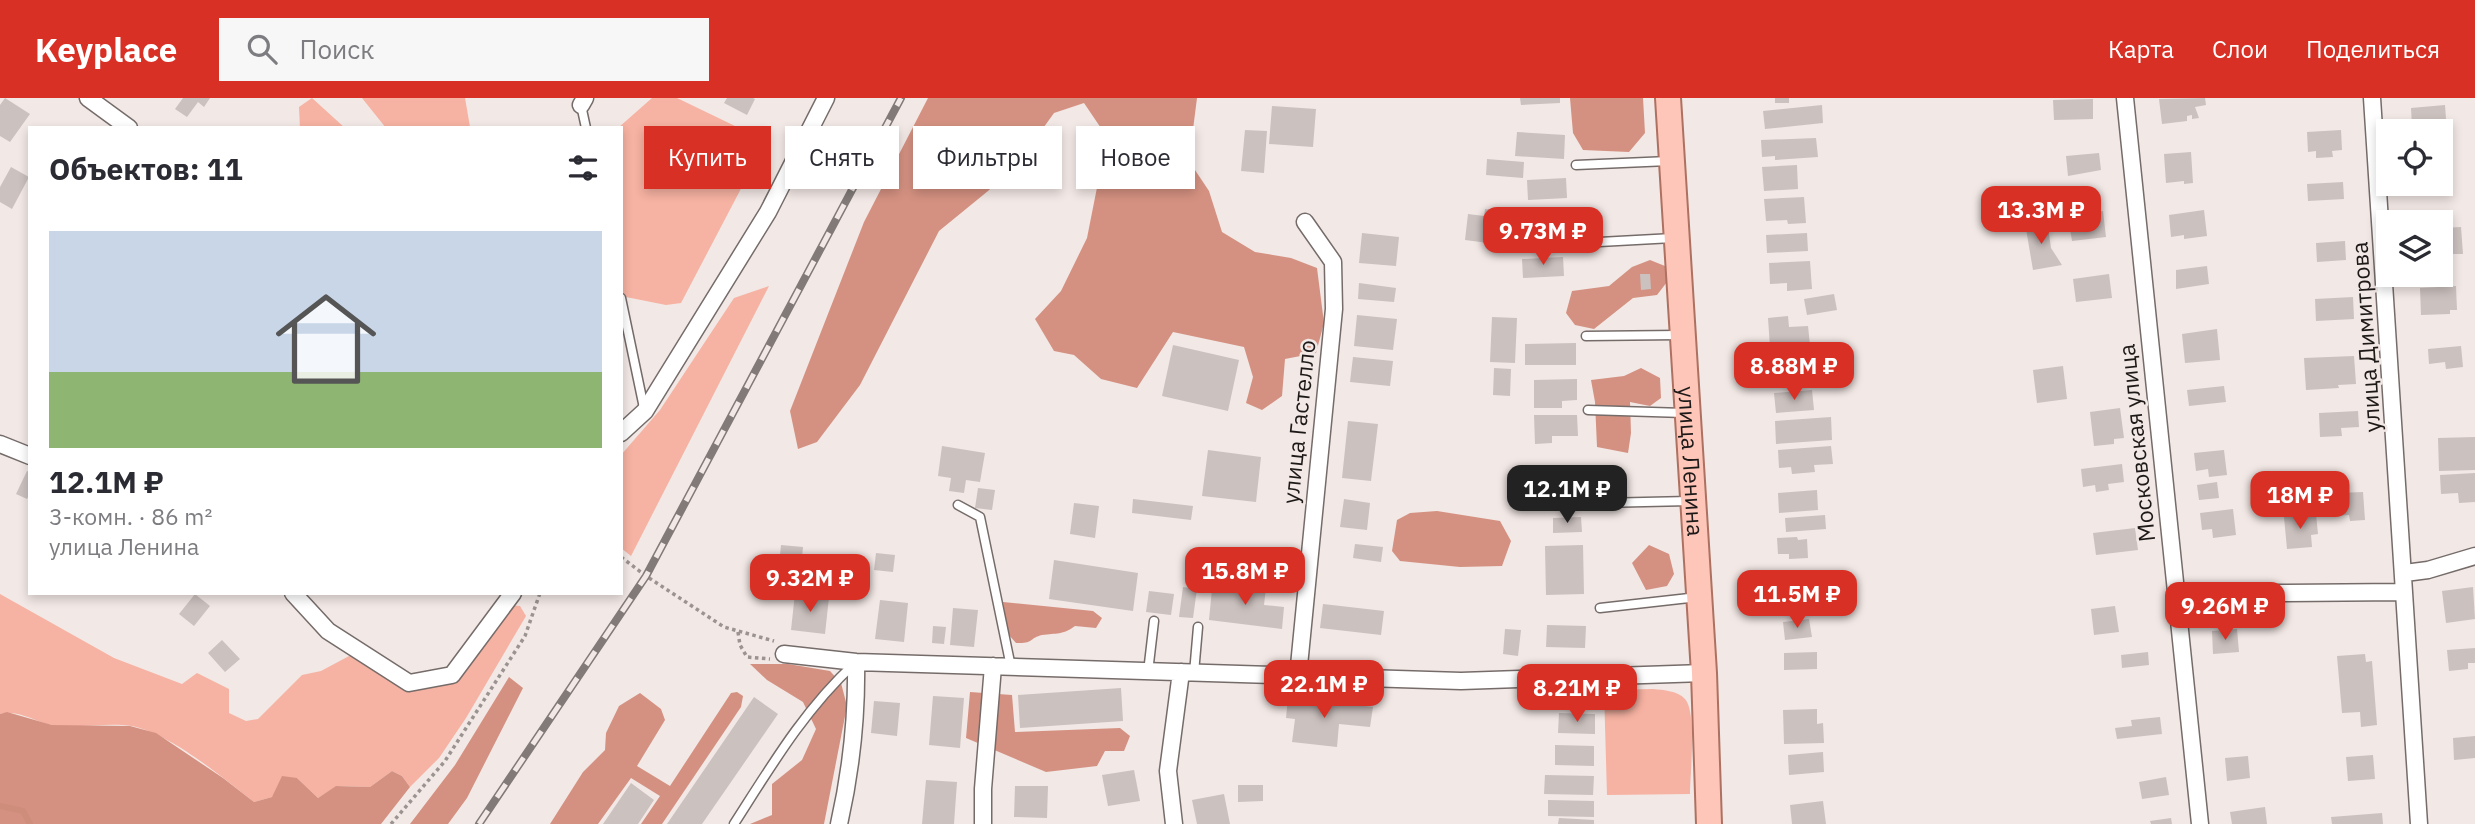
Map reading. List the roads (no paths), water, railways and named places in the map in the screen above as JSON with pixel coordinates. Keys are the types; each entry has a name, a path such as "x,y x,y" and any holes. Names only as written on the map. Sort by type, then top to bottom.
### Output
{"main road":[{"name":"улица Ленина","path":"1668,98 1704,673 1709,824"}],"street":[{"path":"88,98 126,126"},
{"path":"623,431 645,411 768,212 826,98"},
{"name":"Московская улица","path":"2125,98 2200,824"},
{"name":"улица Димитрова","path":"2372,98 2419,824"},
{"name":"улица Гастелло","path":"1298,676 1334,309 1333,262 1305,222"},
{"path":"0,444 28,455"},
{"path":"2404,573 2428,570 2475,556"},
{"path":"2176,611 2274,593 2403,593"},
{"path":"295,595 327,631 409,682 452,676 512,595"},
{"path":"784,654 856,662 1461,681 1704,673"},
{"path":"839,824 851,759 857,698 856,662"},
{"path":"983,824 983,789 993,666"},
{"path":"1174,824 1168,771 1187,673"}],"lane":[{"path":"583,102 586,126"},
{"path":"1576,165 1672,161"},
{"path":"1544,244 1676,238"},
{"path":"623,307 645,411"},
{"path":"1586,336 1682,335"},
{"path":"1587,410 1687,413"},
{"path":"1599,503 1692,501"},
{"path":"958,505 980,517 1011,667"},
{"path":"1600,608 1698,597"},
{"path":"1148,671 1154,621"},
{"path":"1187,673 1198,627"},
{"path":"733,824 795,729 836,680 856,662"}],"waterway":[{"path":"0,806 23,811 30,824"}],"railway":[{"path":"479,824 646,576 901,98"}]}
